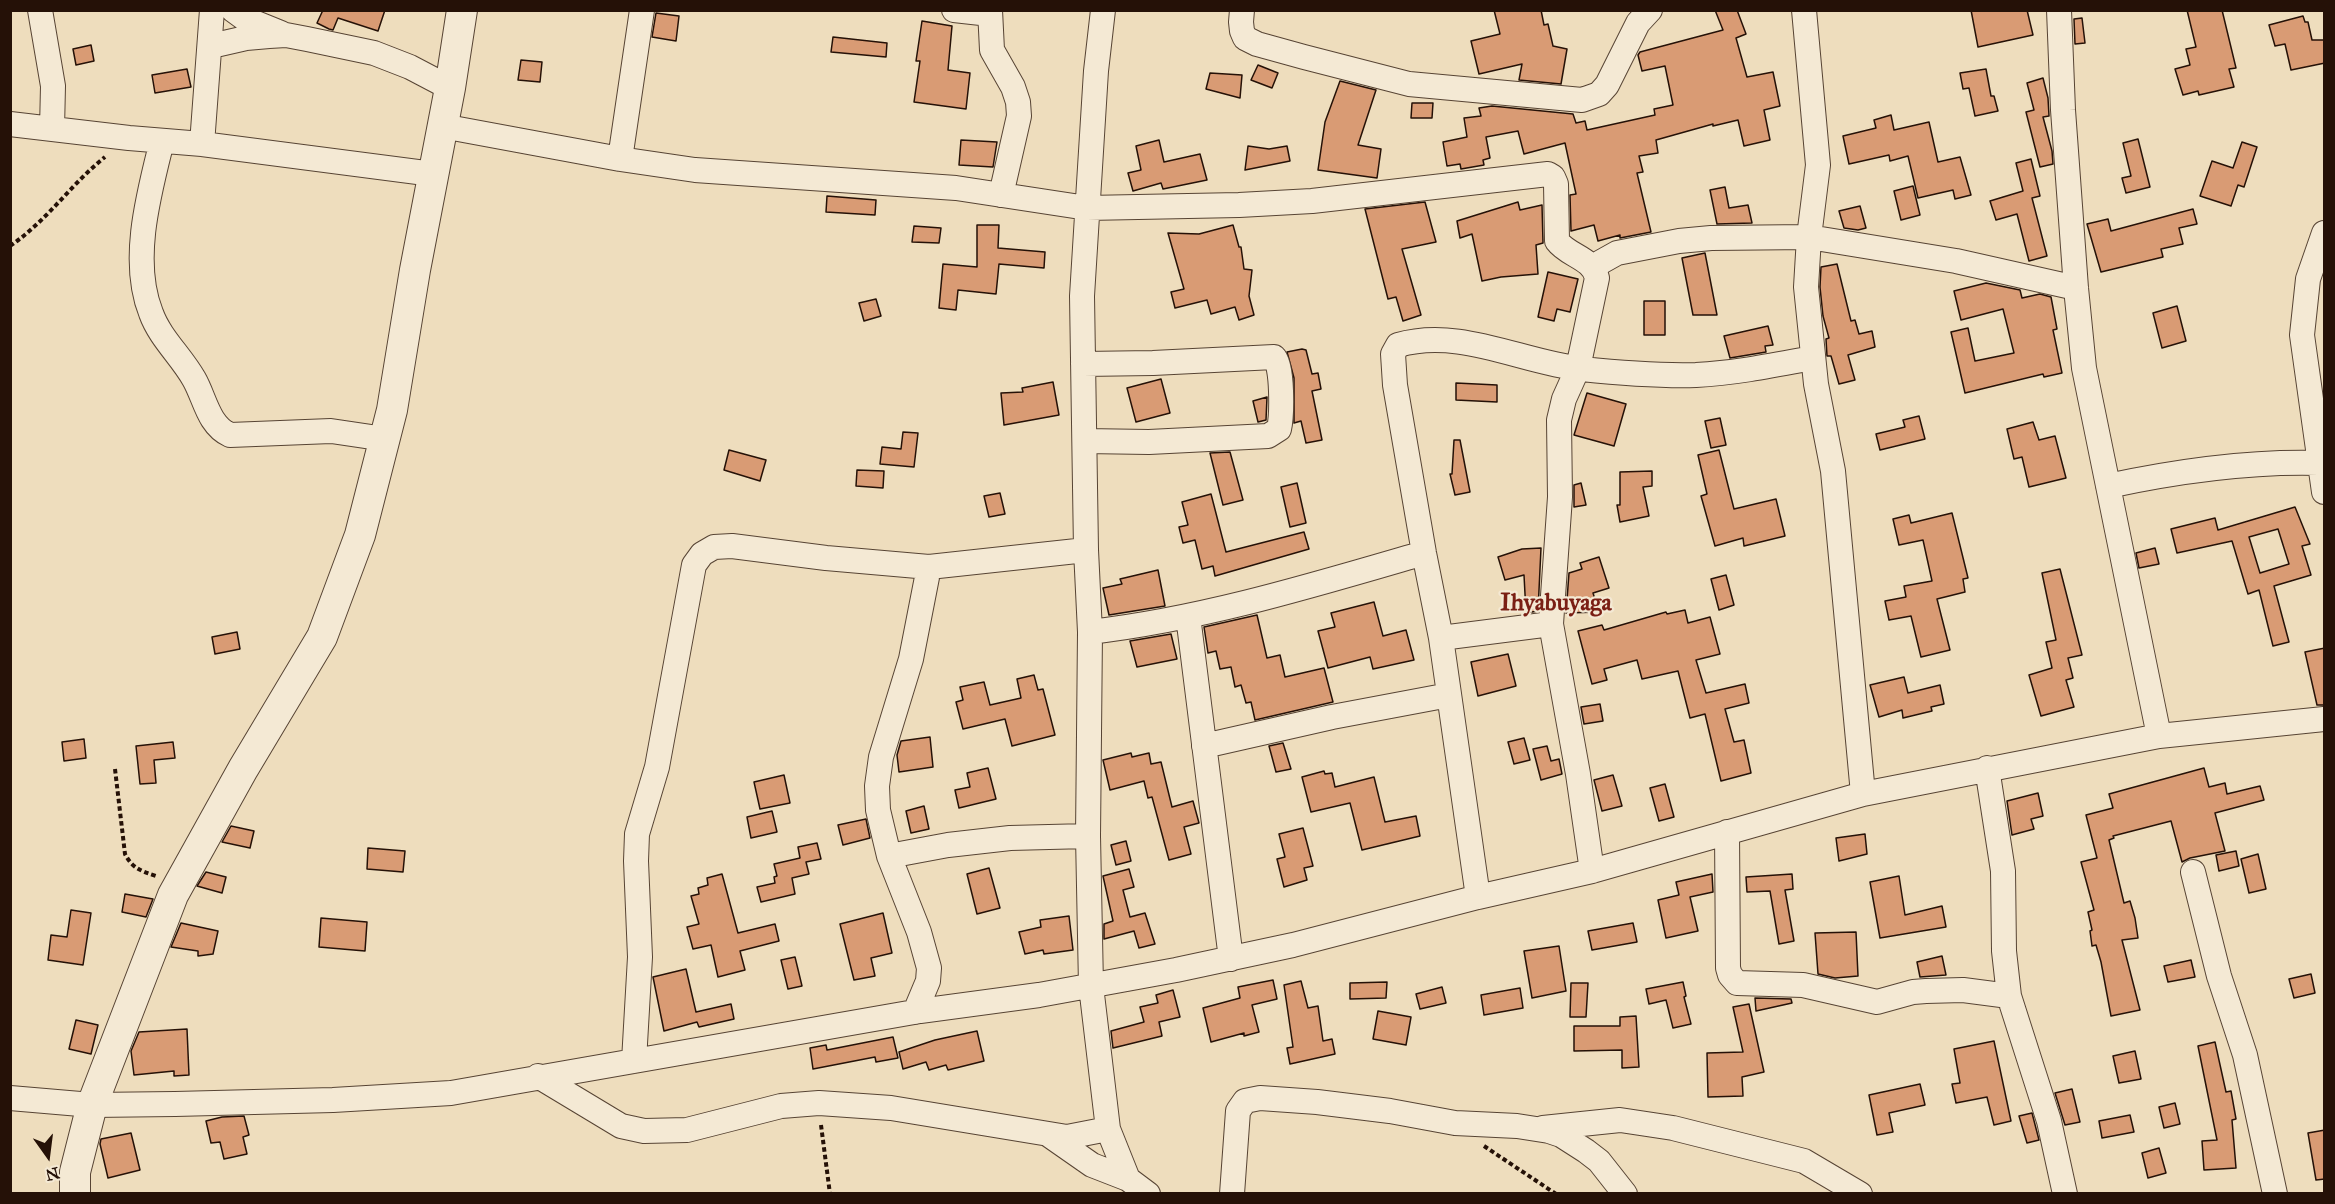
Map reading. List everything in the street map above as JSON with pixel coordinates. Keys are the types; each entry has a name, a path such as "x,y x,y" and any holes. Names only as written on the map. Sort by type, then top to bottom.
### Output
{"street":[{"path":"40,10 53,87 52,129"},
{"path":"202,144 212,10"},
{"path":"233,10 244,18 286,35 374,53 410,67 450,88"},
{"path":"75,1194 75,1172 92,1105 179,884 243,769 322,637 360,535 385,439 401,360 414,270 450,88 462,10"},
{"path":"620,159 642,10"},
{"path":"954,10 990,12 992,50 1013,87 1018,102 1019,116 1001,195"},
{"path":"1102,10 1082,296 1086,550 1090,632 1088,836 1091,986 1108,1129 1128,1179"},
{"path":"1242,10 1242,32 1245,38 1257,44 1304,57 1409,84 1582,100 1599,94 1607,86 1638,23 1650,10"},
{"path":"1804,10 1818,165 1809,237 1806,287 1814,358 1833,471 1863,794"},
{"path":"2059,10 2063,110 2084,368 2159,736"},
{"path":"211,46 246,38 286,35"},
{"path":"10,124 202,144 433,174"},
{"path":"442,126 620,159 695,170 787,178 894,183 1001,195 1087,208 1312,201 1548,174 1553,177 1556,184 1557,241 1567,251 1592,267 1596,278 1578,368 1564,399 1559,420 1560,497 1551,624 1578,774 1592,871"},
{"path":"162,141 149,191 143,232 145,295 158,328 193,378 217,427 230,435 332,430 385,439"},
{"path":"2325,233 2308,279 2302,335 2325,492"},
{"path":"1592,267 1617,253 1679,241 1712,238 1809,237 1956,261 2076,288"},
{"path":"1478,897 1441,638 1395,385 1393,354 1398,345 1413,341 1440,340 1477,345 1578,368 1648,375 1698,375 1814,358"},
{"path":"1083,364 1274,357 1279,366 1281,420 1279,429 1268,436 1149,442 1084,441"},
{"path":"2108,486 2220,466 2279,462 2320,452"},
{"path":"634,1061 640,957 637,834 657,767 694,565 702,554 714,547 732,546 826,558 929,567 1086,550"},
{"path":"1090,632 1132,627 1188,616 1424,554"},
{"path":"915,1012 928,981 929,968 919,932 889,855 878,810 877,786 881,758 913,649 929,567"},
{"path":"1188,616 1231,959"},
{"path":"1441,638 1551,624"},
{"path":"1204,746 1332,717 1449,695"},
{"path":"10,1098 92,1105 451,1093 915,1012 1091,986 1231,959 1592,871 1863,794 2159,736 2325,719"},
{"path":"1987,768 2002,871 2004,951 2009,996 2049,1121 2065,1194"},
{"path":"1727,832 1728,968 1730,975 1737,983 1803,985 1877,1002 1913,992 1926,991 1963,990 2009,996"},
{"path":"889,855 1010,838 1088,836"},
{"path":"2193,872 2219,976 2246,1055 2275,1194"},
{"path":"538,1076 621,1126 644,1131 687,1131 781,1106 819,1103 900,1109 1067,1137 1108,1129"},
{"path":"1232,1194 1238,1111 1245,1101 1260,1098 1390,1111 1455,1123 1517,1126 1561,1135 1599,1161 1625,1194"},
{"path":"1536,1129 1562,1124 1620,1120 1673,1128 1804,1161 1860,1194"},
{"path":"1049,1135 1092,1166 1128,1179 1148,1194"}],"path":[{"path":"10,246 39,225 68,191 129,138"},
{"path":"115,769 125,854 130,863 138,870 179,884"},
{"path":"819,1103 830,1194"},
{"path":"1455,1123 1506,1162 1556,1194"}],"building":[{"path":"323,10 385,10 378,31 338,18 333,30 329,29 317,23"},
{"path":"1494,10 1541,10 1544,25 1548,24 1553,46 1567,49 1561,84 1519,80 1522,64 1479,74 1471,41 1500,34"},
{"path":"1715,10 1737,10 1746,34 1736,38 1747,77 1773,72 1780,106 1764,110 1770,140 1744,146 1738,120 1713,126 1713,124 1656,140 1658,153 1639,156 1643,172 1637,173 1651,232 1620,238 1620,235 1598,241 1594,225 1571,231 1570,195 1576,194 1565,143 1524,154 1518,131 1486,137 1490,158 1483,160 1484,165 1461,169 1460,164 1447,166 1443,142 1467,137 1464,118 1481,116 1479,108 1492,106 1573,114 1576,123 1585,121 1587,130 1655,115 1654,109 1673,105 1665,66 1642,71 1638,55 1640,52 1723,30"},
{"path":"1971,10 2027,10 2033,35 1978,47"},
{"path":"2187,10 2222,10 2236,68 2229,69 2234,87 2199,95 2198,91 2183,95 2175,69 2190,65 2186,49 2196,47"},
{"path":"656,13 679,16 676,41 652,37"},
{"path":"2303,16 2305,22 2308,22 2312,40 2325,40 2325,63 2291,70 2285,44 2275,46 2269,25"},
{"path":"2082,18 2085,43 2075,44 2074,19"},
{"path":"922,21 952,26 948,70 970,73 966,109 914,102 920,61 916,61"},
{"path":"833,37 887,43 886,57 831,52"},
{"path":"91,45 94,61 76,65 73,49"},
{"path":"521,60 542,62 540,82 518,80"},
{"path":"1258,65 1278,73 1272,88 1251,80"},
{"path":"187,69 191,87 155,93 152,75"},
{"path":"1986,69 1991,96 1994,96 1998,111 1975,116 1969,88 1963,89 1960,73"},
{"path":"1210,73 1242,75 1240,98 1206,89"},
{"path":"2043,78 2048,98 2049,116 2043,117 2053,164 2040,167 2026,112 2034,110 2027,83"},
{"path":"1340,81 1376,90 1358,145 1381,149 1377,178 1318,170 1325,122"},
{"path":"1412,103 1433,103 1432,118 1411,118"},
{"path":"1891,115 1894,130 1929,122 1938,162 1960,157 1971,195 1955,199 1953,190 1918,198 1908,156 1890,161 1889,155 1849,164 1843,136 1876,128 1874,120"},
{"path":"2138,139 2150,187 2126,193 2122,178 2131,176 2123,143"},
{"path":"961,140 997,142 993,167 959,165"},
{"path":"1159,140 1164,162 1200,154 1207,180 1163,189 1161,183 1133,191 1128,173 1141,170 1136,146"},
{"path":"2242,142 2257,147 2244,187 2238,185 2231,206 2200,196 2212,161 2233,168"},
{"path":"1248,146 1269,149 1287,146 1290,161 1245,170"},
{"path":"2031,159 2040,196 2032,198 2047,256 2029,261 2017,214 1996,220 1990,201 2023,191 2016,163"},
{"path":"1913,186 1920,215 1901,220 1894,191"},
{"path":"1725,187 1729,208 1748,205 1752,223 1717,224 1710,190"},
{"path":"827,196 876,200 875,215 826,212"},
{"path":"1425,202 1436,242 1402,249 1421,315 1403,321 1396,297 1388,299 1365,209"},
{"path":"1518,202 1520,210 1542,205 1543,243 1536,245 1538,274 1482,281 1472,234 1460,238 1457,221"},
{"path":"1860,206 1866,228 1858,230 1844,228 1839,211"},
{"path":"2193,209 2197,224 2179,228 2183,244 2161,249 2163,257 2101,272 2087,224 2108,219 2111,231"},
{"path":"977,225 999,225 998,248 1045,252 1044,268 999,264 996,294 958,290 956,310 939,308 943,264 977,267"},
{"path":"1233,225 1239,247 1241,247 1244,269 1252,270 1249,296 1254,315 1239,320 1235,307 1211,314 1207,300 1175,308 1171,292 1184,289 1168,233 1199,234"},
{"path":"914,226 941,228 939,243 912,242"},
{"path":"1705,253 1717,315 1693,315 1682,258"},
{"path":"1837,264 1851,321 1855,320 1859,334 1872,331 1875,347 1848,355 1855,380 1839,384 1831,356 1827,356 1826,339 1829,338 1823,316 1820,287 1821,267"},
{"path":"1548,272 1578,279 1570,312 1557,309 1554,321 1538,317"},
{"path":"1986,283 2020,290 2022,298 2040,294 2051,297 2057,329 2053,330 2062,373 2044,377 2043,374 1965,393 1951,332 1968,328 1975,361 2014,353 2003,309 1961,320 1954,291"},
{"path":"876,299 881,316 864,321 859,303"},
{"path":"1644,301 1665,301 1665,335 1644,335"},
{"path":"2177,306 2186,341 2162,348 2153,313"},
{"path":"1768,326 1773,345 1765,346 1766,352 1730,358 1724,336"},
{"path":"1306,350 1312,374 1318,373 1321,389 1312,391 1322,440 1306,443 1301,421 1294,423 1294,378 1287,352"},
{"path":"1161,379 1170,413 1136,422 1127,388"},
{"path":"1053,382 1059,415 1004,425 1001,393 1023,392 1022,388"},
{"path":"1456,383 1497,385 1497,402 1456,400"},
{"path":"1587,393 1626,404 1614,446 1574,435"},
{"path":"1267,397 1266,420 1258,422 1253,401"},
{"path":"1919,416 1925,439 1880,450 1876,434 1905,427 1903,420"},
{"path":"1720,418 1726,445 1711,448 1705,421"},
{"path":"2033,422 2039,440 2055,436 2066,478 2029,487 2022,457 2014,459 2007,429"},
{"path":"903,432 918,433 914,467 880,464 882,447 901,449"},
{"path":"1454,440 1460,440 1470,492 1455,495 1450,474 1452,474"},
{"path":"729,450 766,460 760,481 724,470"},
{"path":"1719,450 1734,509 1776,499 1785,536 1744,546 1743,538 1715,546 1701,496 1707,494 1698,455"},
{"path":"1230,452 1243,500 1223,505 1210,453"},
{"path":"857,470 884,471 883,488 856,486"},
{"path":"1652,471 1652,486 1643,487 1649,516 1620,522 1617,505 1620,505 1620,472"},
{"path":"1297,483 1306,523 1290,527 1281,487"},
{"path":"1581,483 1586,505 1574,507 1574,485"},
{"path":"1000,493 1005,514 989,517 984,496"},
{"path":"1211,494 1226,552 1304,532 1309,549 1215,576 1213,566 1202,569 1195,540 1183,543 1179,527 1188,525 1182,502"},
{"path":"2295,507 2310,544 2302,546 2311,575 2274,586 2289,642 2273,646 2259,590 2248,594 2232,541 2177,553 2171,529 2215,518 2218,530","holes":["2278,529 2289,564 2260,573 2249,537"]},
{"path":"1952,513 1968,578 1963,579 1965,592 1937,599 1950,650 1921,657 1911,616 1889,620 1885,601 1906,597 1904,586 1932,581 1923,540 1899,545 1893,519 1909,515 1911,523"},
{"path":"1541,548 1538,611 1526,613 1524,575 1505,580 1498,557 1522,549"},
{"path":"2155,548 2159,564 2139,568 2136,553"},
{"path":"1599,557 1609,588 1593,593 1599,612 1566,613 1569,573 1582,569 1580,563"},
{"path":"2060,569 2082,655 2068,658 2073,678 2066,680 2074,707 2041,716 2029,675 2052,668 2046,642 2056,640 2042,573"},
{"path":"1158,570 1165,606 1109,615 1103,588 1122,584 1120,579"},
{"path":"1726,575 1734,605 1719,610 1711,579"},
{"path":"1374,602 1383,636 1406,630 1414,660 1373,669 1370,657 1328,668 1318,631 1335,627 1331,613"},
{"path":"1685,610 1688,623 1710,617 1720,654 1696,660 1706,693 1745,684 1749,703 1725,709 1734,742 1744,740 1751,773 1721,781 1705,714 1690,718 1678,671 1642,679 1637,660 1604,669 1607,680 1592,684 1578,631 1602,625 1604,630 1666,612 1667,614"},
{"path":"1257,615 1267,658 1280,655 1285,677 1324,668 1333,702 1255,720 1251,702 1246,703 1241,685 1235,687 1231,667 1220,669 1216,651 1208,653 1204,627"},
{"path":"237,632 240,649 215,654 212,637"},
{"path":"1171,634 1177,659 1137,667 1130,641"},
{"path":"2325,648 2325,705 2317,705 2305,652"},
{"path":"1508,654 1516,686 1478,696 1471,662"},
{"path":"1034,675 1038,690 1043,689 1055,735 1012,746 1005,719 963,729 956,702 963,700 960,687 984,682 990,705 1021,698 1017,679"},
{"path":"1904,677 1908,693 1940,685 1944,704 1931,707 1932,711 1903,718 1902,710 1879,717 1870,685"},
{"path":"1600,704 1603,721 1584,724 1581,707"},
{"path":"930,737 933,767 899,772 897,755 901,741"},
{"path":"1524,738 1530,760 1514,764 1508,742"},
{"path":"84,739 86,758 64,761 62,742"},
{"path":"173,742 175,758 154,760 156,783 140,784 136,746"},
{"path":"1283,743 1291,769 1276,772 1269,746"},
{"path":"1547,746 1551,761 1559,759 1562,774 1541,780 1533,749"},
{"path":"1131,753 1132,757 1149,753 1151,764 1161,762 1172,807 1193,801 1199,823 1184,827 1191,854 1169,860 1152,797 1148,798 1144,781 1110,790 1103,760"},
{"path":"988,768 996,799 959,808 955,790 970,787 967,773"},
{"path":"2204,768 2209,787 2225,783 2227,794 2260,786 2264,800 2215,813 2225,851 2190,858 2182,862 2171,821 2113,836 2114,838 2109,840 2124,903 2130,901 2135,918 2138,938 2122,940 2140,1010 2111,1016 2101,962 2096,945 2092,946 2090,931 2092,930 2088,912 2094,910 2081,862 2097,858 2086,815 2113,808 2109,794"},
{"path":"1324,771 1325,774 1332,773 1335,787 1374,777 1385,822 1416,816 1420,836 1362,850 1350,803 1311,812 1302,777"},
{"path":"784,775 790,803 760,809 754,782"},
{"path":"1613,775 1622,806 1602,811 1594,780"},
{"path":"1665,784 1674,817 1659,821 1650,788"},
{"path":"2038,793 2043,816 2031,819 2034,829 2012,835 2007,801"},
{"path":"924,806 929,829 911,833 906,811"},
{"path":"772,811 777,832 751,838 747,817"},
{"path":"866,819 870,838 843,845 838,825"},
{"path":"231,826 254,831 250,848 222,842"},
{"path":"1303,828 1313,866 1304,868 1307,880 1284,887 1277,859 1285,857 1279,834"},
{"path":"1865,834 1867,854 1839,861 1836,838"},
{"path":"1126,841 1131,861 1116,865 1111,845"},
{"path":"817,843 821,859 806,862 809,874 792,878 795,894 761,902 757,887 775,883 774,877 777,876 774,864 800,858 798,847"},
{"path":"368,848 405,851 403,872 367,869"},
{"path":"2236,851 2239,866 2219,871 2216,855"},
{"path":"2258,854 2266,889 2249,893 2241,859"},
{"path":"989,868 1000,908 977,914 967,874"},
{"path":"1129,869 1134,887 1123,890 1130,917 1145,913 1155,944 1139,948 1134,931 1104,939 1104,924 1113,921 1103,876"},
{"path":"206,872 226,877 222,893 197,886"},
{"path":"722,874 738,933 775,924 779,941 740,951 745,970 718,977 711,945 693,949 687,927 699,924 691,896 699,894 698,888 708,885 707,878"},
{"path":"1712,874 1713,892 1690,897 1698,931 1666,938 1658,900 1679,895 1676,882"},
{"path":"1792,874 1793,889 1785,890 1794,941 1779,944 1770,891 1747,892 1746,877"},
{"path":"1899,876 1905,915 1942,906 1946,927 1880,938 1870,882"},
{"path":"125,894 153,899 146,917 122,912"},
{"path":"71,910 91,913 83,965 48,960 51,935 67,937"},
{"path":"883,913 892,953 871,958 875,976 854,980 840,924"},
{"path":"1069,916 1073,950 1044,954 1043,950 1025,954 1019,932 1041,927 1040,920"},
{"path":"321,918 367,922 365,951 319,947"},
{"path":"181,923 218,931 213,954 198,956 198,951 171,947"},
{"path":"1633,923 1637,942 1592,950 1588,931"},
{"path":"1856,932 1858,976 1835,978 1818,974 1815,933"},
{"path":"1559,946 1566,991 1532,998 1524,951"},
{"path":"1942,956 1946,975 1920,977 1917,962"},
{"path":"795,957 802,986 788,989 781,960"},
{"path":"2191,960 2195,977 2168,982 2164,966"},
{"path":"686,969 696,1012 731,1004 734,1019 699,1027 697,1022 664,1031 653,977"},
{"path":"2311,974 2315,993 2294,998 2289,979"},
{"path":"1273,980 1277,999 1252,1005 1259,1032 1244,1036 1244,1033 1211,1042 1203,1008 1240,998 1238,987"},
{"path":"1301,981 1308,1008 1318,1006 1323,1041 1332,1039 1335,1054 1290,1064 1287,1048 1293,1047 1284,985"},
{"path":"1387,982 1386,998 1350,999 1350,983"},
{"path":"1683,982 1686,996 1684,997 1691,1024 1673,1028 1666,1000 1649,1004 1646,989"},
{"path":"1571,983 1588,983 1586,1017 1570,1017"},
{"path":"1442,987 1446,1003 1420,1009 1416,994"},
{"path":"1520,988 1523,1008 1484,1015 1481,995"},
{"path":"1173,990 1180,1017 1159,1022 1162,1036 1113,1048 1111,1031 1144,1022 1140,1007 1158,1003 1156,995"},
{"path":"1755,998 1791,999 1792,1003 1756,1011"},
{"path":"1749,1004 1764,1072 1742,1077 1743,1096 1708,1097 1707,1053 1743,1052 1733,1007"},
{"path":"1378,1011 1411,1017 1406,1045 1373,1039"},
{"path":"1636,1016 1639,1067 1622,1068 1622,1050 1574,1051 1574,1026 1620,1026 1620,1017"},
{"path":"76,1020 98,1025 91,1054 69,1049"},
{"path":"187,1029 189,1075 174,1076 174,1071 134,1075 131,1051 139,1032"},
{"path":"977,1031 984,1061 948,1070 946,1065 929,1070 926,1062 903,1069 899,1052 935,1040"},
{"path":"893,1037 898,1058 876,1062 875,1057 813,1069 810,1048 826,1045 827,1050"},
{"path":"1994,1041 2011,1121 1994,1125 1987,1097 1956,1103 1952,1084 1960,1083 1954,1049"},
{"path":"2215,1042 2226,1092 2231,1091 2236,1119 2232,1120 2236,1168 2204,1170 2202,1141 2217,1140 2198,1046"},
{"path":"2135,1051 2141,1079 2119,1083 2113,1056"},
{"path":"1920,1084 1925,1105 1889,1113 1893,1132 1877,1135 1869,1095"},
{"path":"2072,1089 2080,1122 2065,1125 2055,1093"},
{"path":"2175,1103 2180,1124 2164,1128 2159,1107"},
{"path":"2032,1113 2039,1140 2027,1143 2019,1116"},
{"path":"2130,1115 2134,1132 2102,1138 2099,1121"},
{"path":"244,1116 249,1135 243,1137 247,1154 224,1159 220,1142 211,1143 206,1121 222,1117"},
{"path":"2325,1130 2325,1179 2316,1180 2308,1133"},
{"path":"131,1133 140,1170 108,1178 100,1144 101,1139"},
{"path":"2159,1148 2166,1173 2148,1178 2142,1153"}],"district":[{"name":"Ihyabuyaga","path":"1556,604"}]}
